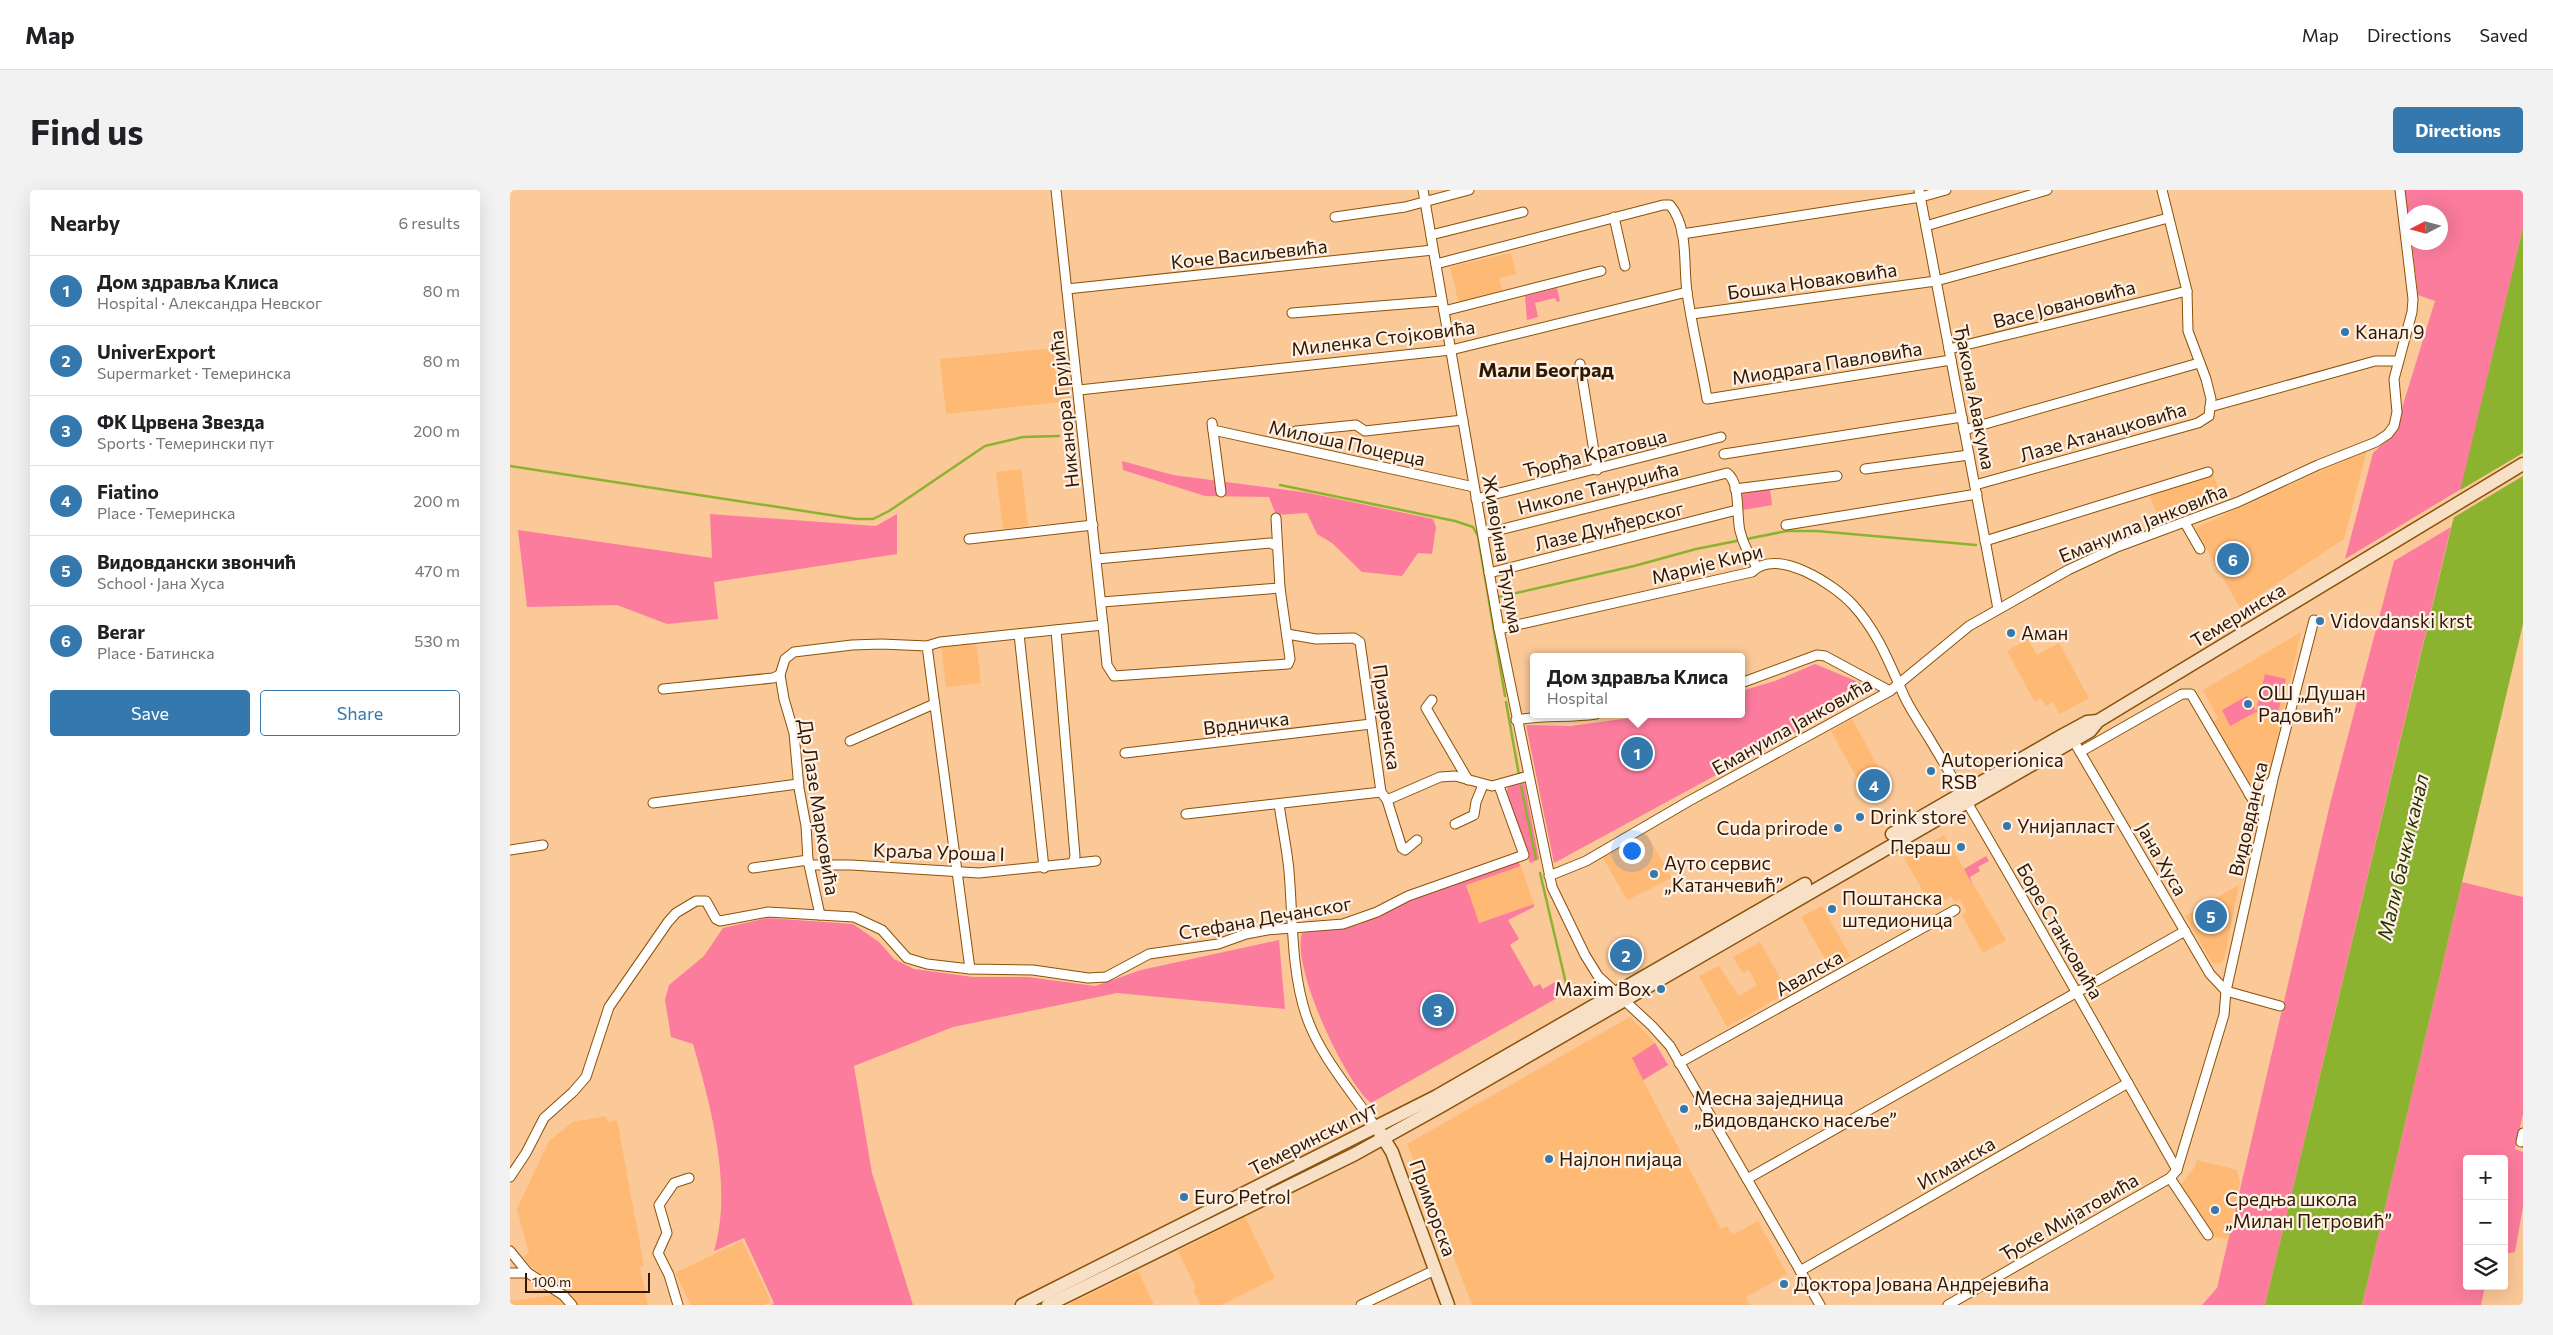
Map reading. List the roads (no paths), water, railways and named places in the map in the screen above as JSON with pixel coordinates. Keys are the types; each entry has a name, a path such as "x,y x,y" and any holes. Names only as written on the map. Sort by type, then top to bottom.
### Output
{"main road":[{"name":"Темеринска","path":"1619,997 1816,887 1965,799 2090,730 2098,720 2264,622 2395,540 2523,464"},
{"name":"Темеринска","path":"1965,799 2078,726 2086,722 2098,720"},
{"name":"Темерински пут","path":"1048,1305 1380,1133 1619,997"},
{"name":"Темерински пут","path":"1022,1305 1380,1133"},
{"name":"Приморска","path":"1380,1133 1392,1152 1448,1305"}],"street":[{"name":"Никанора Грујића","path":"1056,190 1102,602 1107,665 1112,674 1118,676 1283,666 1288,664 1290,659 1287,634"},
{"name":"Живојина Ћулума","path":"1423,190 1499,630 1549,876 1556,899 1591,967 1605,986 1660,1034 1820,1305"},
{"path":"1335,216 1405,207 1469,190"},
{"path":"1682,234 1946,190"},
{"path":"1926,226 2047,190"},
{"path":"2162,190 2187,290 2188,331 2206,379 2210,411"},
{"name":"Емануила Јанковића","path":"1549,876 1586,861 1689,801 1890,690 1940,648 1970,626 2068,570 2116,547 2238,502 2318,465 2376,442 2388,434 2394,426 2397,412 2394,379 2397,361 2412,312 2413,300 2400,190"},
{"name":"Ђакона Авакума","path":"1920,194 1998,609"},
{"path":"1436,264 1614,217 1670,205 1675,211 1682,234 1687,292 1692,314"},
{"path":"1431,235 1523,212"},
{"path":"1614,217 1625,266"},
{"name":"Бошка Новаковића","path":"1692,314 1936,281 2168,218"},
{"name":"Коче Васиљевића","path":"1067,289 1434,250"},
{"path":"1444,311 1602,271"},
{"name":"Васе Јовановића","path":"1949,349 2187,290"},
{"name":"Миленка Стојковића","path":"1078,390 1451,350 1687,292"},
{"path":"1292,313 1442,301"},
{"name":"Миодрага Павловића","path":"1692,314 1707,399 1951,360"},
{"name":"Лазе Атанацковића","path":"1786,525 1976,490 2198,423 2210,411 2375,361 2397,361"},
{"path":"1964,430 2199,363"},
{"path":"1580,364 1597,470"},
{"path":"1724,454 1962,417"},
{"name":"Милоша Поцерца","path":"1296,431 1356,425 1365,431 1463,420"},
{"name":"Милоша Поцерца","path":"1221,492 1212,427 1474,487"},
{"name":"Ђорђа Кратовца","path":"1476,499 1597,470 1721,437"},
{"path":"1865,469 1969,455"},
{"path":"1986,541 2208,472"},
{"name":"Николе Танурџића","path":"1483,534 1721,474 1729,474 1735,489"},
{"path":"1757,567 1744,546 1740,531 1735,489 1837,476"},
{"name":"Лазе Дунђерског","path":"1489,573 1737,510"},
{"path":"1276,518 1280,588 1287,634"},
{"path":"2185,523 2200,550"},
{"path":"969,539 1093,525"},
{"path":"1097,559 1270,543 1278,546"},
{"name":"Марије Кири","path":"1499,630 1752,572 1757,567 1774,564 1796,567 1842,595 1872,630 1886,654 1899,683"},
{"path":"1102,602 1280,588"},
{"name":"Видовданска","path":"2177,1170 2224,1015 2226,991 2273,779 2314,620"},
{"path":"663,689 772,678 780,674 788,655 798,651 881,644 927,646 940,642 1103,625"},
{"path":"1056,630 1075,856 1072,863"},
{"path":"1019,634 1044,868"},
{"name":"Призренска","path":"1287,634 1316,639 1358,639 1384,796 1402,848 1405,850 1417,840"},
{"path":"927,646 970,969"},
{"path":"1745,682 1817,655 1825,656 1890,690"},
{"name":"Др Лазе Марковића","path":"780,674 784,699 794,733 798,784 806,826 809,862 820,915"},
{"name":"Боре Станковића","path":"1899,683 1906,700 1965,799 2177,1170"},
{"path":"2080,752 2182,694 2191,694 2264,819"},
{"path":"1432,700 1426,708 1468,780"},
{"path":"850,741 934,704"},
{"path":"1516,720 1530,718"},
{"name":"Врдничка","path":"1125,753 1371,724"},
{"name":"Јана Хуса","path":"2073,740 2210,974 2226,991"},
{"path":"1186,814 1279,804 1384,796 1434,778 1455,776 1483,785 1499,786 1528,776"},
{"path":"2249,794 2262,791 2273,779"},
{"path":"653,803 798,784"},
{"path":"1455,824 1474,815 1476,802 1483,785"},
{"name":"Стефана Дечанског","path":"510,1177 526,1153 544,1118 573,1092 586,1077 609,1007 668,922 676,913 696,900 706,901 716,919 720,921 768,912 854,917 872,924 893,941 902,954 916,962 970,969 1033,970 1088,978 1106,977 1149,954 1218,944 1246,934 1267,930 1343,924 1369,915 1408,896 1524,855 1499,786"},
{"path":"1279,804 1287,856 1293,929 1302,997 1314,1032 1334,1068 1380,1133"},
{"path":"510,850 543,845"},
{"name":"Краља Уроша I","path":"753,868 809,862 979,873 1044,868 1096,861"},
{"name":"Авалска","path":"1679,1064 1955,910"},
{"path":"1747,1179 2185,930"},
{"path":"2226,991 2280,1006"},
{"name":"Игманска","path":"1800,1271 2128,1083"},
{"name":"Ђоке Мијатовића","path":"1948,1305 2170,1178 2177,1170"},
{"path":"678,1305 669,1275 658,1253 666,1233 659,1205 674,1183 689,1178"},
{"path":"2170,1178 2208,1236"},
{"path":"510,1251 528,1273 563,1295 572,1305"},
{"path":"1361,1305 1435,1270"},
{"path":"510,1273 528,1273"}],"water":[{"name":"Мали бачки канал","path":"2523,228 2523,624 2362,1305 2265,1305"}],"waterway":[{"path":"510,466 856,519 873,519 889,511 985,446 1023,437 1059,436"},
{"path":"1280,485 1455,521 1473,527 1478,536 1505,696"},
{"path":"1499,597 1634,566 1696,549 1787,531 1817,531 1976,545"},
{"path":"1506,702 1519,775"},
{"path":"1521,786 1536,859"},
{"path":"1540,873 1568,992"}],"place":[{"name":"Канал 9","path":"2345,332"},
{"name":"Berar","path":"2233,559"},
{"name":"Vidovdanski krst","path":"2320,621"},
{"name":"Аман","path":"2011,633"},
{"name":"ОШ „Душан Радовић”","path":"2248,704"},
{"name":"Дом здравља Клиса","path":"1637,753"},
{"name":"Autoperionica RSB","path":"1931,771"},
{"name":"Fiatino","path":"1874,785"},
{"name":"Drink store","path":"1860,817"},
{"name":"Унијапласт","path":"2007,826"},
{"name":"Cuda prirode","path":"1838,828"},
{"name":"Пераш","path":"1961,847"},
{"name":"Ауто сервис „Катанчевић”","path":"1654,874"},
{"name":"Поштанска штедионица","path":"1832,909"},
{"name":"Видовдански звончић","path":"2211,916"},
{"name":"UniverExport","path":"1626,955"},
{"name":"Maxim Box","path":"1661,989"},
{"name":"ФК Црвена Звезда","path":"1438,1010"},
{"name":"Месна заједница „Видовданско насеље”","path":"1684,1109"},
{"name":"Најлон пијаца","path":"1549,1159"},
{"name":"Euro Petrol","path":"1184,1197"},
{"name":"Средња школа „Милан Петровић”","path":"2215,1210"},
{"name":"Доктора Јована Андрејевића","path":"1784,1284"}],"district":[{"name":"Мали Београд","path":"1546,370"}]}
